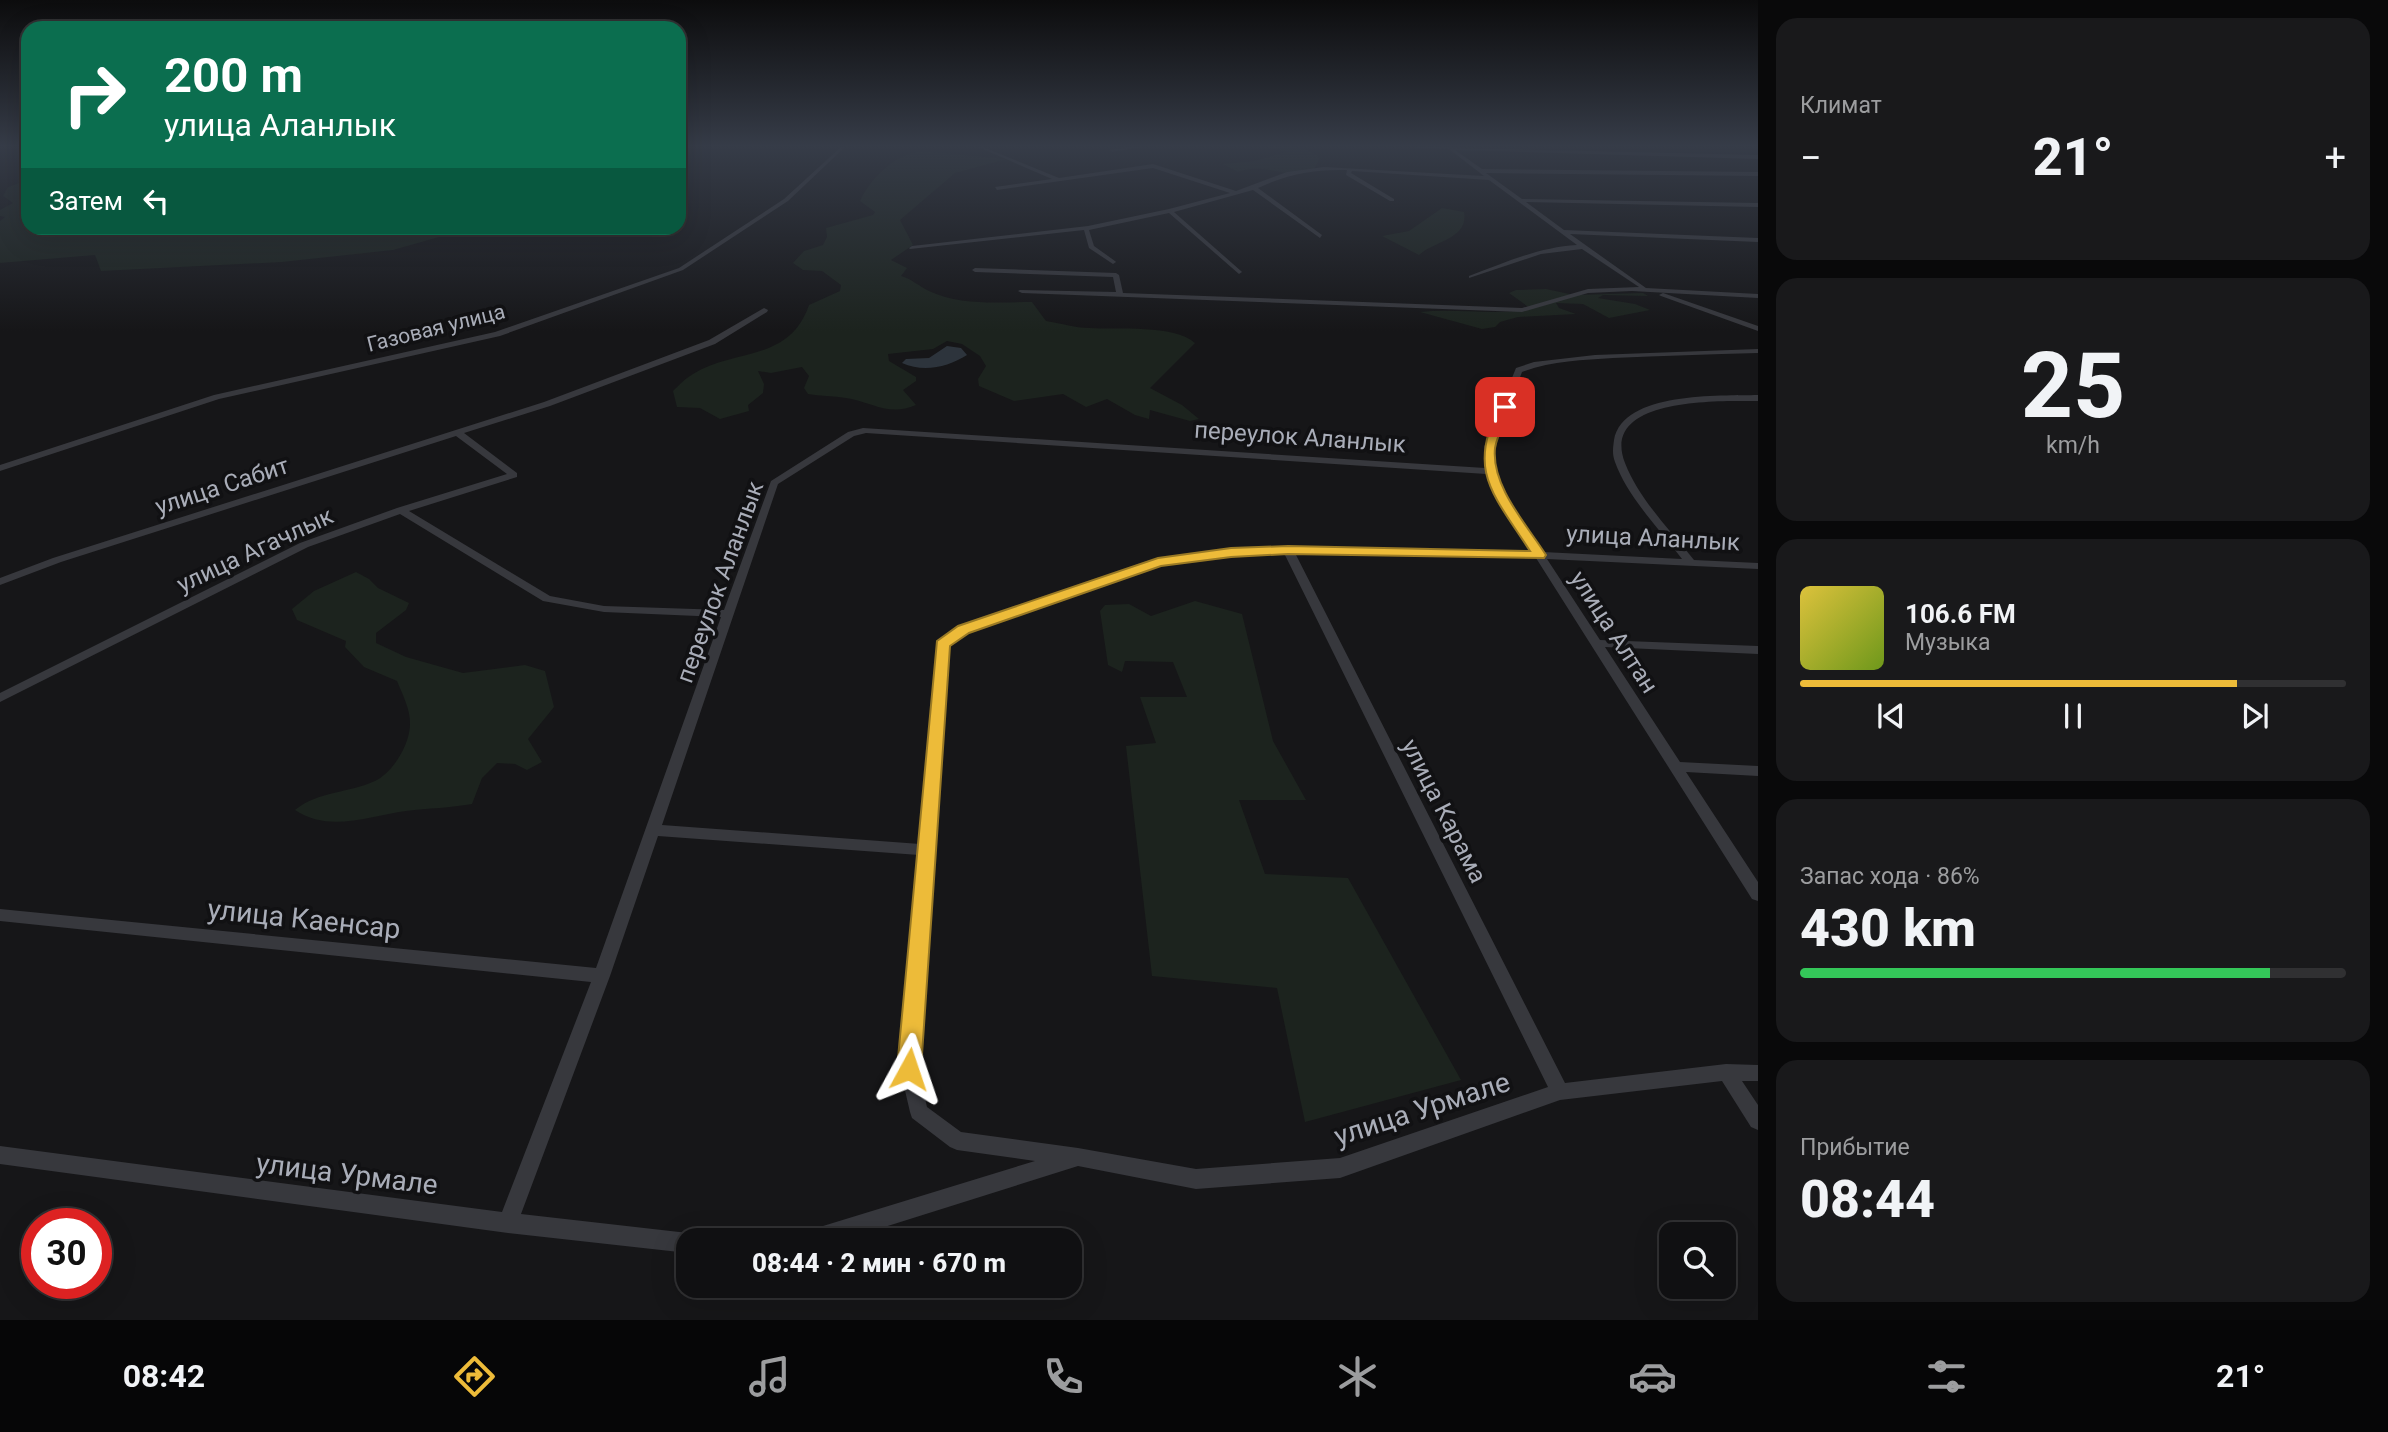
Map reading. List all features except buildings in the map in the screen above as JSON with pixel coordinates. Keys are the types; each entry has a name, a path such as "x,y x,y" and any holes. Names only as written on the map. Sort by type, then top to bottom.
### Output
{"street":[{"name":"Газовая улица","path":"0,468 218,397 497,334 681,269 773,209"},
{"path":"912,248 1086,228 1178,209"},
{"path":"1282,209 1320,236"},
{"path":"1533,209 1633,282 1758,329"},
{"path":"1170,211 1239,272"},
{"path":"1086,228 1091,247 1113,262"},
{"path":"1564,232 1758,240"},
{"path":"1471,277 1538,253 1567,246 1583,247"},
{"path":"975,270 1115,275 1120,294"},
{"path":"1022,292 1522,310 1588,291 1632,289 1758,296"},
{"path":"458,433 681,355 712,342 764,310"},
{"path":"1490,471 1489,447 1519,370 1527,365 1569,360 1758,351"},
{"path":"1691,563 1630,481 1617,452 1620,432 1638,415 1665,404 1687,399 1758,398"},
{"name":"переулок Аланлык","path":"509,1223 602,976 774,483 861,431 1490,471"},
{"name":"улица Агачлык","path":"0,698 304,545 401,510 514,475 458,433"},
{"name":"улица Сабит","path":"0,582 70,556 458,433"},
{"name":"улица Алтан","path":"1490,471 1503,499 1758,895"},
{"path":"401,510 547,599 604,608 729,614"},
{"name":"улица Аланлык","path":"1078,1157 957,1141 919,1112 909,1069 943,644 963,629 1158,562 1231,553 1288,550 1539,555 1758,566"},
{"name":"улица Карама","path":"1288,550 1560,1092"},
{"path":"1596,643 1758,650"},
{"path":"1676,767 1758,771"},
{"path":"654,830 927,850"},
{"name":"улица Каенсар","path":"0,915 602,976"},
{"path":"1726,1072 1758,1121"},
{"name":"улица Урмале","path":"849,1228 1078,1157 1196,1179 1340,1168 1560,1092 1726,1072 1758,1073"},
{"name":"улица Урмале","path":"0,1155 676,1243"}],"shaded area":[{"path":"21,209 21,235 446,235 393,250 282,262 101,271 95,255 0,263 0,221 5,217 0,216 0,210"},
{"path":"870,209 913,209 900,220 913,245 891,260 907,268 901,276 941,296 980,302 1032,302 1046,321 1084,328 1160,330 1186,337 1195,343 1150,388 1182,405 1199,419 1190,421 1150,410 1149,419 1135,415 1107,399 1086,407 1063,394 1014,401 979,386 978,379 986,366 980,356 962,344 947,341 933,349 888,354 889,361 916,377 916,381 903,390 916,405 906,408 889,409 846,398 808,394 804,388 809,376 802,367 771,373 758,371 764,384 763,393 748,405 749,411 720,419 700,408 677,407 673,391 690,376 709,366 774,345 788,337 800,324 809,305 840,291 841,285 822,271 803,270 793,263 804,251 823,245 827,237 826,228 873,215 875,212"},
{"path":"1441,209 1464,212 1464,221 1456,234 1419,255 1382,236 1409,231"},
{"path":"1546,289 1574,295 1643,293 1648,296 1603,295 1598,298 1635,304 1650,310 1609,318 1583,304 1556,303 1559,308 1576,314 1518,317 1500,322 1495,327 1482,329 1420,312 1503,312 1531,309 1509,293 1516,290"},
{"path":"947,346 961,348 967,355 936,367 919,368 902,363 906,359 929,358"},
{"path":"356,572 378,588 409,603 406,610 376,633 376,643 406,657 463,673 525,665 545,671 554,707 528,739 542,762 527,770 515,764 497,763 482,778 472,804 335,822 321,821 295,810 314,799 365,785 382,777 395,764 408,738 410,717 397,681 364,667 345,647 346,641 297,620 292,609 314,591"},
{"path":"1195,601 1242,614 1273,741 1306,800 1239,800 1265,874 1348,878 1461,1080 1305,1122 1277,988 1152,976 1126,746 1156,743 1140,697 1187,697 1173,662 1125,661 1122,672 1108,665 1100,611 1105,605 1129,604 1151,616"}],"route":[{"path":"909,1069 943,644 963,629 1158,562 1231,553 1288,550 1539,555 1503,499 1490,471 1489,447 1505,407"}]}
